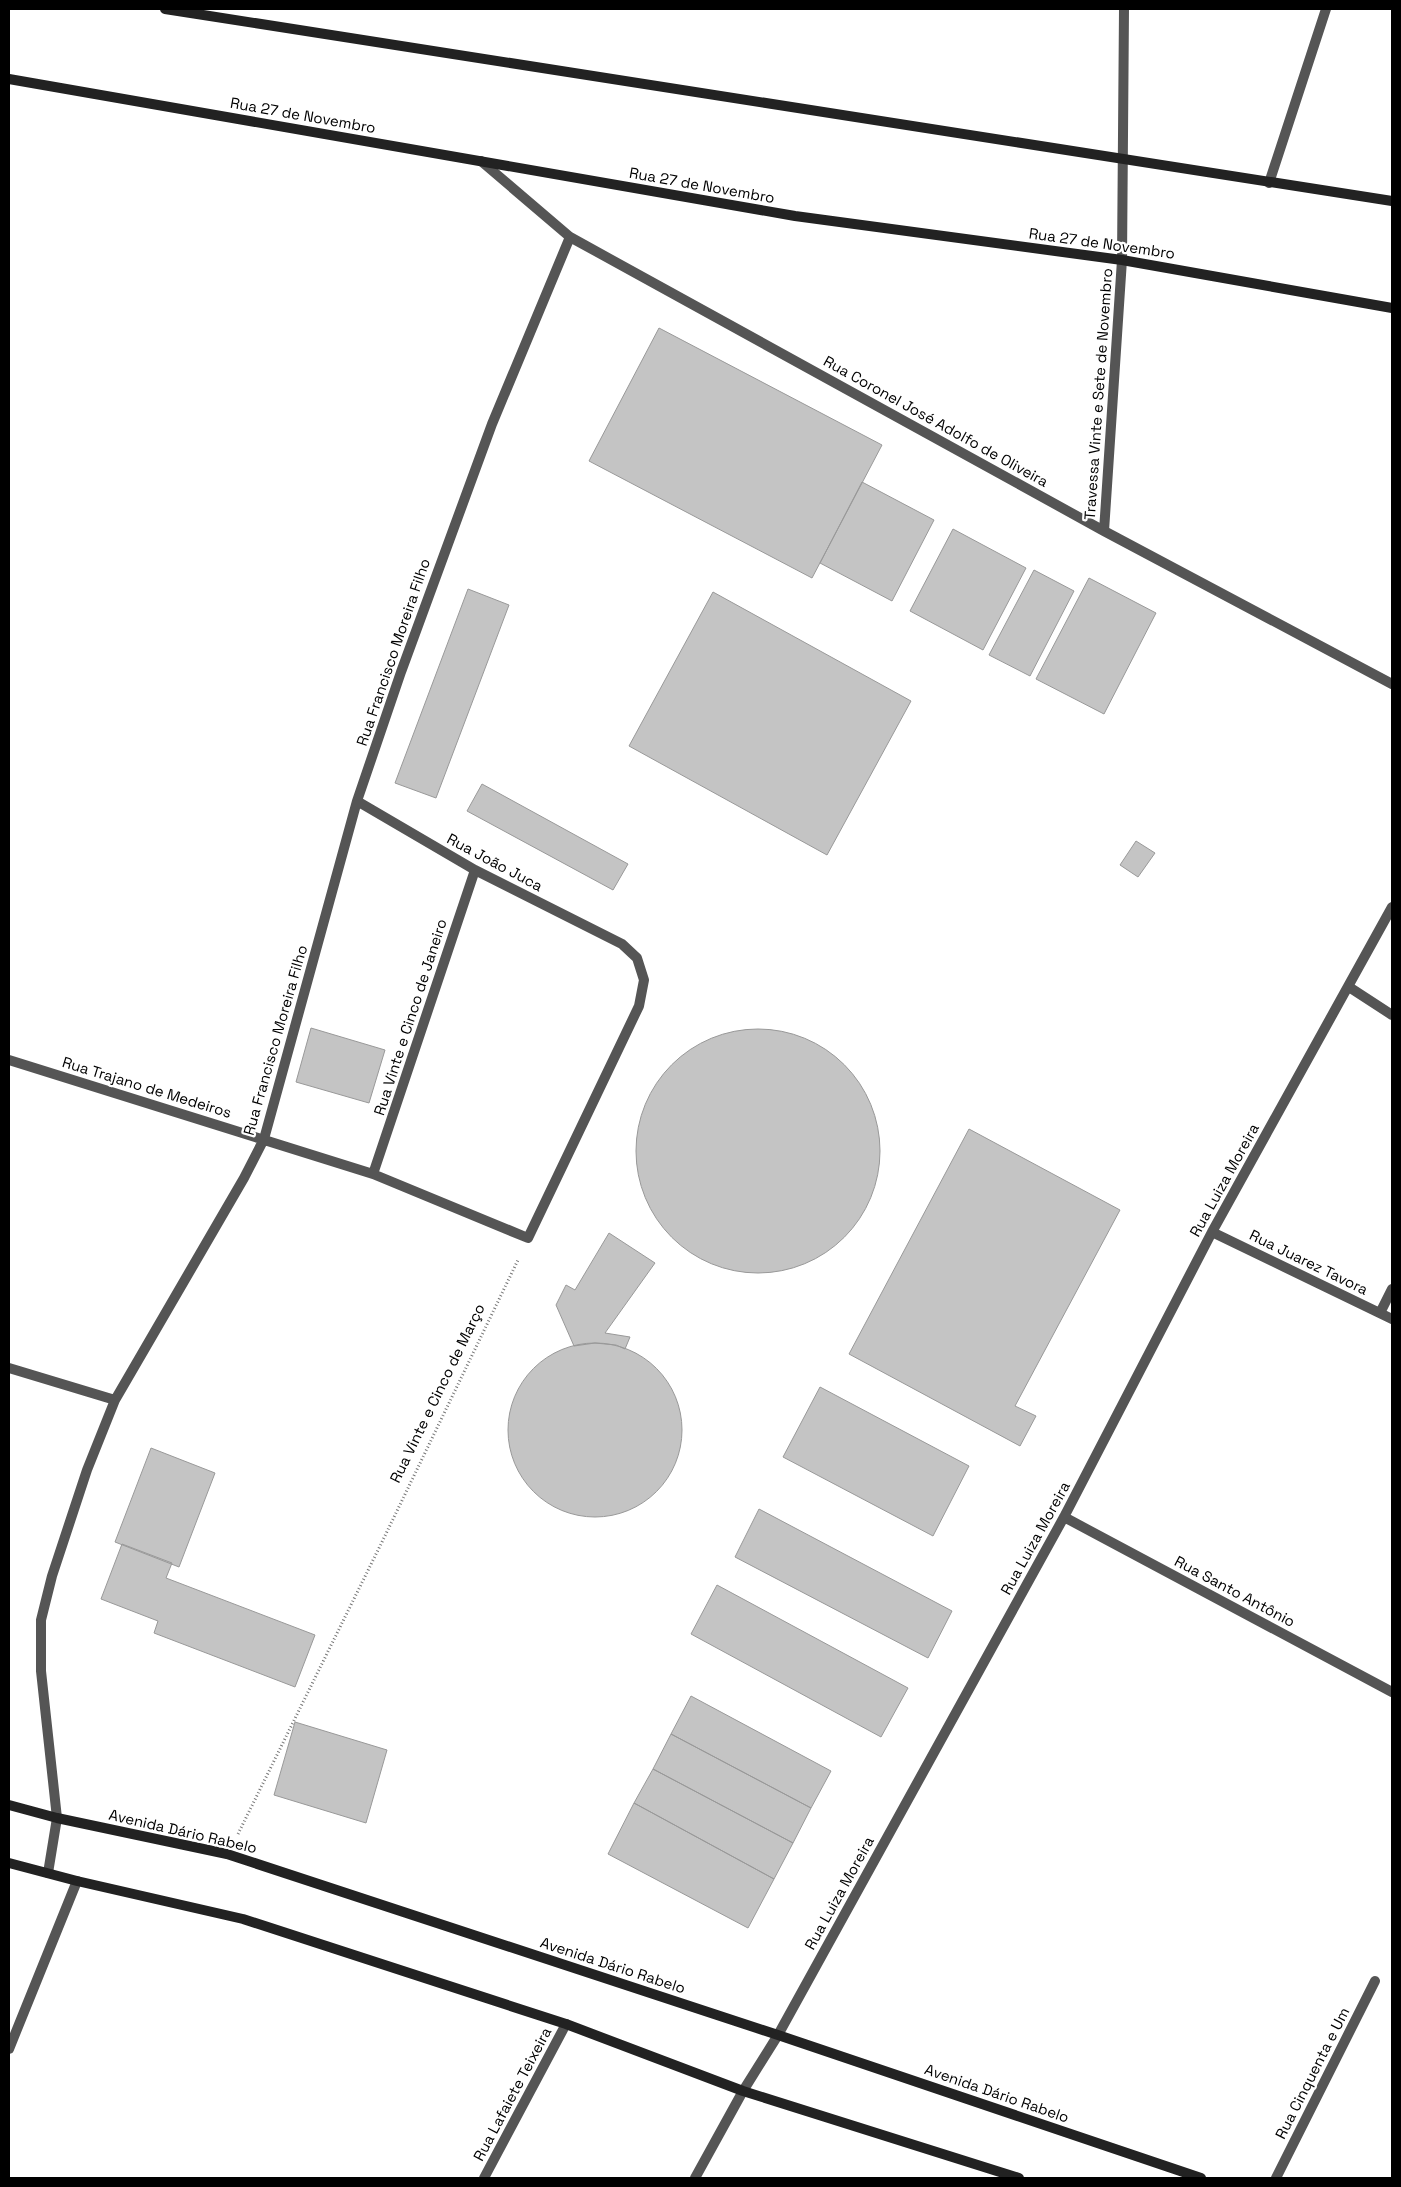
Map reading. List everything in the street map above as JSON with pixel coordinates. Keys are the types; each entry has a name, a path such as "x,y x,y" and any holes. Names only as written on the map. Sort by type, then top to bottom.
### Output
{"main road":[{"path":"164,9 1392,201"},
{"name":"Rua 27 de Novembro","path":"9,79 795,216 1122,260 1392,308"},
{"name":"Avenida Dário Rabelo","path":"9,1805 57,1818 227,1854 778,2035 1201,2178"},
{"path":"9,1863 77,1881 243,1919 566,2024 744,2091 1020,2178"}],"street":[{"name":"Travessa Vinte e Sete de Novembro","path":"1104,531 1122,260 1124,9"},
{"path":"1269,182 1326,9"},
{"name":"Rua Coronel José Adolfo de Oliveira","path":"481,161 570,237 1104,531 1392,684"},
{"name":"Rua Francisco Moreira Filho","path":"48,1873 57,1818 41,1671 41,1620 52,1576 87,1470 115,1400 244,1178 264,1139 357,801 401,672 492,424 570,237"},
{"name":"Rua João Juca","path":"357,801 475,870 622,944 637,958 644,980 639,1006 528,1238"},
{"name":"Rua Vinte e Cinco de Janeiro","path":"374,1174 475,870"},
{"name":"Rua Luiza Moreira","path":"695,2178 778,2035 1064,1517 1212,1232 1392,908"},
{"path":"1349,988 1392,1015"},
{"name":"Rua Trajano de Medeiros","path":"9,1060 374,1174 528,1238"},
{"name":"Rua Juarez Tavora","path":"1212,1232 1392,1319"},
{"path":"1380,1313 1392,1288"},
{"path":"9,1368 115,1400"},
{"name":"Rua Santo Antônio","path":"1064,1517 1392,1692"},
{"path":"9,2049 77,1881"},
{"name":"Rua Cinquenta e Um","path":"1276,2178 1375,1981"},
{"name":"Rua Lafaiete Teixeira","path":"484,2178 566,2024"}],"path":[{"name":"Rua Vinte e Cinco de Março","path":"227,1854 382,1542 528,1238"}],"building":[{"path":"659,328 882,445 812,578 589,461"},
{"path":"862,482 934,520 892,601 820,563"},
{"path":"953,529 1026,568 983,650 910,611"},
{"path":"1034,570 1074,591 1030,676 989,655"},
{"path":"1089,578 1156,613 1104,714 1036,679"},
{"path":"468,589 509,605 436,798 395,783"},
{"path":"713,592 911,701 827,855 629,746"},
{"path":"482,784 628,864 613,890 467,811"},
{"path":"1136,841 1155,853 1138,877 1120,865"},
{"path":"311,1028 385,1050 369,1103 296,1082"},
{"path":"770,1029 793,1034 816,1043 844,1065 860,1083 871,1104 878,1127 880,1151 878,1175 871,1198 860,1219 844,1237 826,1253 805,1264 770,1273 746,1273 711,1264 690,1253 656,1219 645,1198 638,1175 636,1139 645,1104 656,1083 690,1049 711,1038 734,1031"},
{"path":"969,1129 1120,1210 1015,1406 1036,1416 1020,1446 849,1354"},
{"path":"609,1233 655,1263 605,1333 630,1337 625,1349 616,1345 595,1343 574,1346 556,1305 566,1285 575,1290"},
{"path":"586,1343 604,1343 636,1353 662,1375 672,1389 678,1405 682,1439 672,1471 650,1497 636,1507 620,1513 604,1517 586,1517 554,1507 528,1485 518,1471 512,1455 508,1439 508,1421 518,1389 540,1363 554,1353 570,1347"},
{"path":"820,1387 969,1466 933,1536 783,1457"},
{"path":"151,1448 215,1473 179,1567 115,1542"},
{"path":"759,1509 952,1611 928,1658 735,1557"},
{"path":"122,1544 172,1563 166,1578 315,1635 295,1687 154,1633 158,1621 101,1599"},
{"path":"717,1585 908,1688 881,1737 691,1634"},
{"path":"691,1696 831,1771 811,1808 671,1734"},
{"path":"295,1722 387,1750 366,1823 274,1795"},
{"path":"671,1734 811,1808 793,1843 653,1769"},
{"path":"653,1769 793,1843 774,1879 634,1803"},
{"path":"634,1803 774,1879 748,1928 608,1854"}]}
